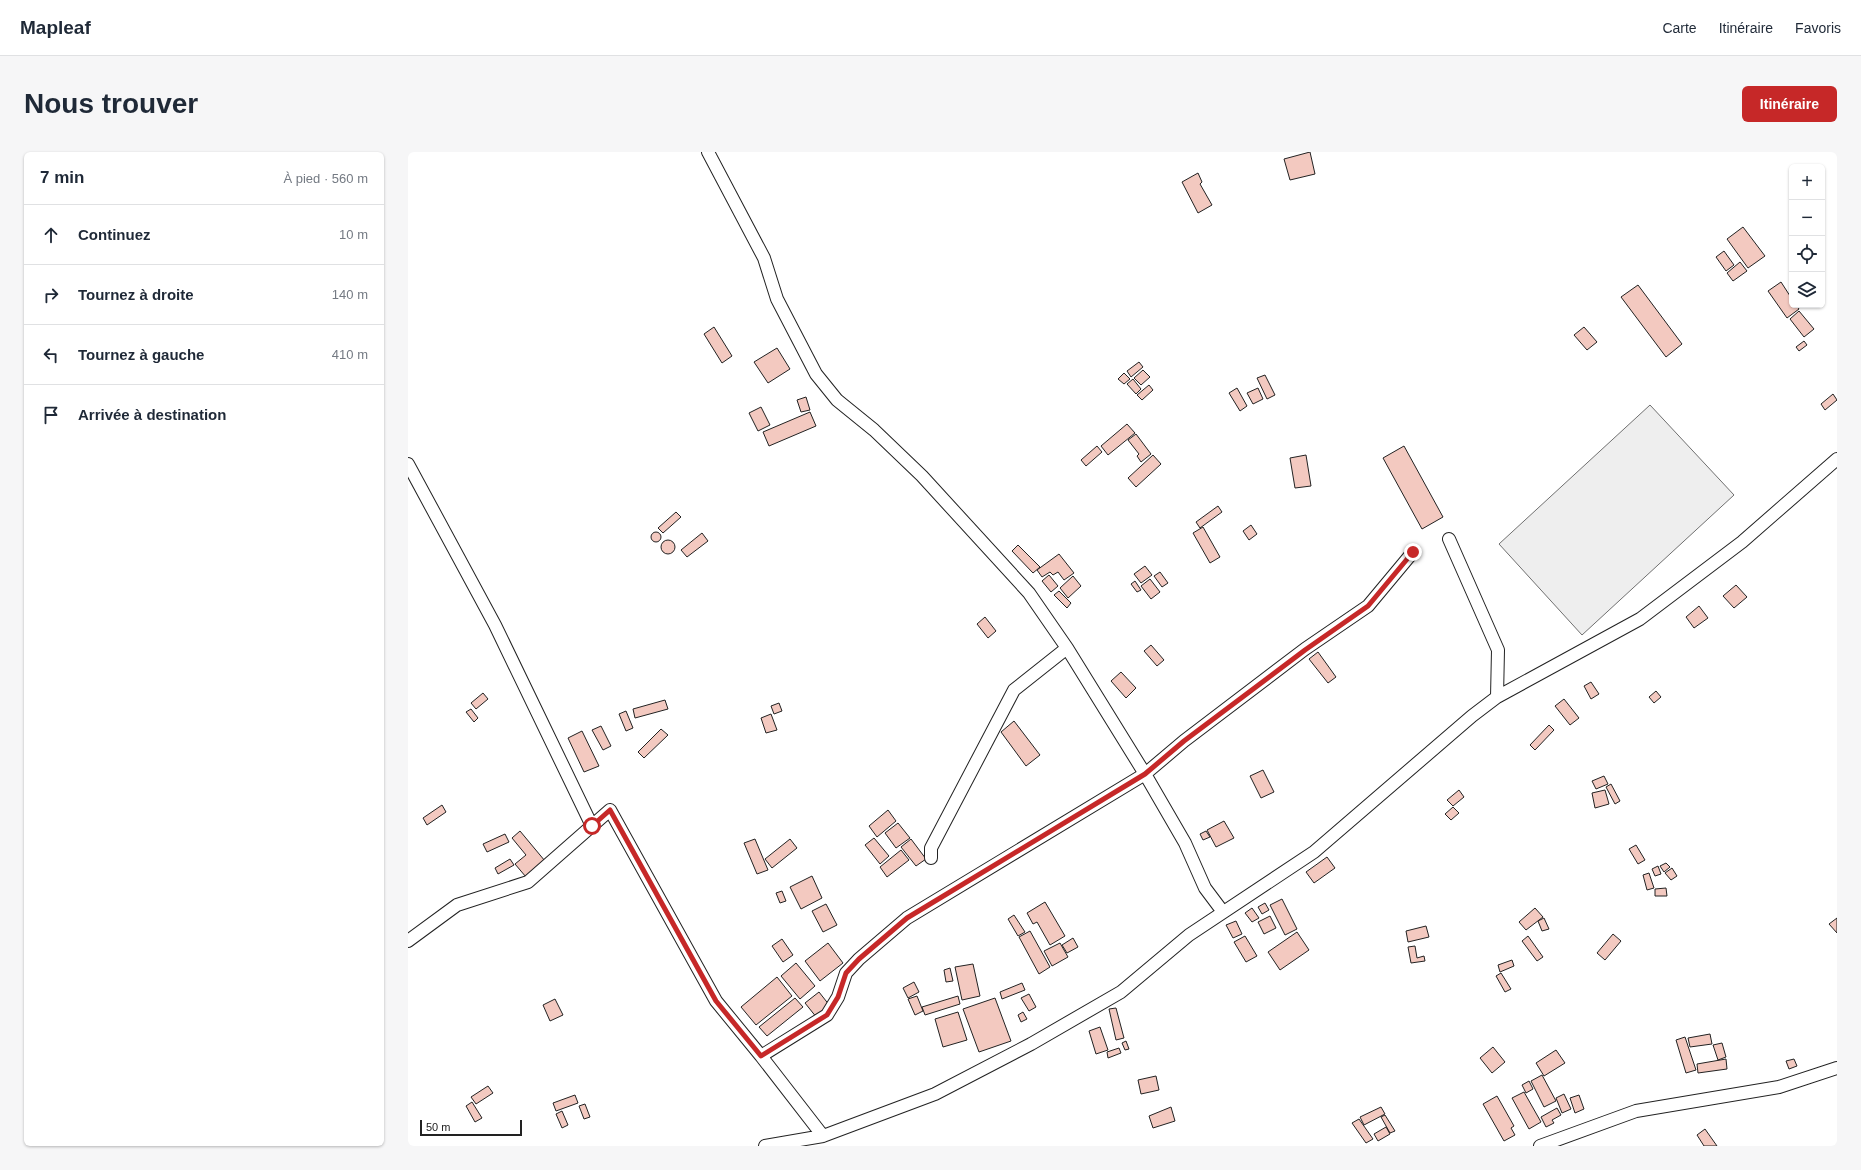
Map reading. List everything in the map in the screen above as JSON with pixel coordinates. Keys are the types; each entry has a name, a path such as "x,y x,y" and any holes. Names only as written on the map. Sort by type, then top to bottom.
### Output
{"street":[{"path":"708,152 764,258 777,299 816,374 837,400 874,430 922,476 1030,593 1067,648 1145,774 1185,843 1205,888 1223,912"},
{"path":"765,1146 823,1136 935,1094 1031,1044 1121,992 1189,935 1314,852 1472,716 1497,697 1640,619 1742,542 1837,459"},
{"path":"408,464 495,625 592,826"},
{"path":"1449,539 1498,650 1497,697"},
{"path":"761,1056 827,1015 838,997 846,973 859,959 907,918 1145,774 1184,741 1305,650 1368,606 1413,552"},
{"path":"931,858 931,848 1014,690 1067,648"},
{"path":"408,941 457,906 528,882 610,810 716,1001 823,1136"},
{"path":"1540,1146 1636,1111 1779,1087 1837,1068"}],"shaded area":[{"path":"1650,405 1734,495 1582,635 1499,544"}],"building":[{"path":"1310,152 1315,174 1290,180 1284,159"},
{"path":"1198,173 1202,182 1200,184 1212,205 1198,213 1182,182"},
{"path":"1743,227 1765,256 1748,268 1727,239"},
{"path":"1724,251 1734,265 1726,271 1716,257"},
{"path":"1740,262 1747,271 1733,281 1727,273"},
{"path":"1781,282 1789,294 1789,308 1799,309 1787,318 1768,291"},
{"path":"1638,285 1682,344 1666,357 1621,297"},
{"path":"1799,311 1814,329 1804,337 1790,319"},
{"path":"714,327 732,356 722,363 704,334"},
{"path":"1584,327 1597,342 1587,350 1574,335"},
{"path":"1804,341 1807,345 1799,351 1796,347"},
{"path":"777,348 790,369 768,383 754,362"},
{"path":"1139,362 1143,367 1131,377 1127,371"},
{"path":"1143,370 1150,377 1141,385 1134,378"},
{"path":"1124,373 1130,379 1124,384 1118,379"},
{"path":"1265,375 1275,395 1267,399 1257,378"},
{"path":"1133,379 1141,389 1136,394 1127,384"},
{"path":"1149,385 1153,390 1142,400 1137,395"},
{"path":"1237,388 1247,406 1240,411 1229,393"},
{"path":"1258,388 1263,399 1253,404 1247,393"},
{"path":"1833,394 1837,400 1825,410 1821,404"},
{"path":"806,397 810,410 801,412 797,400"},
{"path":"761,407 770,425 758,431 749,413"},
{"path":"810,412 816,426 769,446 763,432"},
{"path":"1127,424 1135,433 1108,455 1101,446"},
{"path":"1136,434 1151,454 1141,462 1137,456 1139,454 1128,440"},
{"path":"1097,446 1102,452 1086,466 1081,460"},
{"path":"1404,446 1443,517 1422,529 1383,458"},
{"path":"1153,455 1161,464 1136,487 1128,478"},
{"path":"1306,455 1311,486 1295,488 1290,458"},
{"path":"1218,506 1222,512 1200,528 1196,522"},
{"path":"676,512 681,517 663,533 658,528"},
{"path":"1251,525 1257,534 1249,540 1243,531"},
{"path":"1203,527 1220,557 1210,563 1193,533"},
{"path":"654,532 658,532 661,537 658,542 654,542 651,539 651,535"},
{"path":"702,533 708,541 687,557 681,550"},
{"path":"668,540 673,542 675,547 673,552 668,554 663,552 661,547 663,542"},
{"path":"1018,545 1040,567 1033,573 1012,551"},
{"path":"1059,554 1074,573 1064,580 1058,572 1053,575 1050,572 1042,577 1037,570"},
{"path":"1145,566 1152,575 1141,583 1134,574"},
{"path":"1160,572 1168,583 1162,587 1154,576"},
{"path":"1049,575 1058,586 1051,592 1042,581"},
{"path":"1073,576 1081,586 1068,598 1060,588"},
{"path":"1150,579 1160,592 1151,599 1141,586"},
{"path":"1135,581 1141,590 1137,592 1131,584"},
{"path":"1736,585 1747,597 1734,608 1723,596"},
{"path":"1059,591 1071,603 1067,608 1054,595"},
{"path":"1699,606 1708,618 1694,628 1686,617"},
{"path":"985,617 996,631 988,638 977,624"},
{"path":"1151,645 1164,660 1157,666 1144,651"},
{"path":"1318,652 1336,677 1328,683 1309,659"},
{"path":"1121,672 1136,688 1126,698 1111,681"},
{"path":"1591,682 1599,694 1591,699 1584,686"},
{"path":"1656,691 1661,697 1654,703 1649,697"},
{"path":"483,693 488,699 476,709 471,703"},
{"path":"1564,699 1579,718 1570,725 1555,706"},
{"path":"665,700 668,709 635,718 633,709"},
{"path":"779,703 782,711 774,714 771,706"},
{"path":"471,709 478,718 474,722 466,712"},
{"path":"626,711 633,728 626,731 619,714"},
{"path":"771,714 777,730 766,733 761,718"},
{"path":"1014,721 1040,755 1026,766 1001,732"},
{"path":"1549,725 1554,730 1535,750 1530,745"},
{"path":"601,726 611,746 603,750 592,730"},
{"path":"661,729 668,735 644,758 638,752"},
{"path":"582,731 599,766 584,772 568,738"},
{"path":"1263,770 1274,792 1261,798 1250,776"},
{"path":"1604,776 1608,784 1596,789 1592,781"},
{"path":"1611,784 1620,801 1615,804 1606,787"},
{"path":"1459,790 1464,797 1453,806 1447,800"},
{"path":"1605,790 1609,804 1595,808 1592,793"},
{"path":"442,805 446,812 427,825 423,818"},
{"path":"1453,807 1459,813 1451,820 1445,814"},
{"path":"888,810 896,821 877,837 869,826"},
{"path":"1224,821 1234,838 1216,847 1207,830"},
{"path":"898,823 910,838 896,848 885,833"},
{"path":"520,831 545,861 526,877 515,864 526,855 512,838"},
{"path":"1206,831 1210,837 1203,840 1200,834"},
{"path":"505,834 509,842 487,852 483,844"},
{"path":"874,838 889,856 880,864 865,845"},
{"path":"755,839 768,870 757,874 744,843"},
{"path":"790,839 797,848 772,868 765,859"},
{"path":"911,839 926,859 916,866 901,847"},
{"path":"1636,845 1645,860 1638,864 1629,849"},
{"path":"901,850 909,860 887,877 880,867"},
{"path":"1327,857 1335,868 1314,883 1306,872"},
{"path":"510,859 514,865 498,874 495,868"},
{"path":"1666,863 1670,867 1664,872 1660,866"},
{"path":"1658,866 1661,874 1655,876 1652,869"},
{"path":"1672,868 1677,876 1671,880 1665,873"},
{"path":"1649,873 1654,888 1647,890 1643,875"},
{"path":"812,876 822,898 801,909 790,887"},
{"path":"1666,888 1667,896 1655,896 1655,889"},
{"path":"782,891 786,901 780,903 776,893"},
{"path":"1282,899 1297,929 1285,935 1270,905"},
{"path":"1045,902 1065,936 1050,945 1037,922 1033,924 1027,913"},
{"path":"1265,903 1269,910 1262,914 1258,907"},
{"path":"826,904 837,925 823,932 812,911"},
{"path":"1252,908 1259,918 1252,922 1245,913"},
{"path":"1535,908 1543,917 1526,930 1519,922"},
{"path":"1014,915 1025,932 1018,936 1008,919"},
{"path":"1270,916 1276,928 1264,934 1258,922"},
{"path":"1544,918 1549,929 1542,931 1538,921"},
{"path":"1837,918 1837,933 1829,924"},
{"path":"1236,921 1242,934 1233,938 1226,925"},
{"path":"1426,926 1429,937 1408,942 1406,931"},
{"path":"1030,931 1050,967 1039,974 1019,937"},
{"path":"1297,932 1309,950 1280,970 1268,952"},
{"path":"1613,934 1621,941 1605,960 1597,953"},
{"path":"1245,936 1257,956 1246,962 1234,942"},
{"path":"1528,936 1543,957 1537,961 1522,941"},
{"path":"1073,938 1078,947 1067,953 1062,945"},
{"path":"782,939 793,955 783,962 772,946"},
{"path":"828,943 843,963 820,981 805,961"},
{"path":"1060,943 1068,957 1052,966 1044,951"},
{"path":"1415,946 1417,958 1424,956 1425,961 1411,963 1408,947"},
{"path":"1512,960 1514,966 1500,972 1498,965"},
{"path":"796,963 815,986 800,999 781,976"},
{"path":"973,964 980,996 962,1000 955,967"},
{"path":"950,968 953,981 946,982 944,970"},
{"path":"1501,973 1511,989 1505,992 1496,976"},
{"path":"777,977 792,996 756,1025 741,1007"},
{"path":"914,982 919,992 908,998 903,988"},
{"path":"1022,983 1025,990 1002,999 1000,992"},
{"path":"819,992 830,1006 817,1018 805,1003"},
{"path":"1029,994 1036,1007 1029,1011 1021,998"},
{"path":"917,996 923,1011 915,1015 908,999"},
{"path":"958,996 960,1004 925,1015 922,1007"},
{"path":"795,998 803,1007 767,1036 759,1027"},
{"path":"995,998 1011,1041 979,1052 963,1009"},
{"path":"555,999 563,1015 550,1021 543,1005"},
{"path":"1116,1008 1124,1038 1116,1040 1109,1009"},
{"path":"958,1012 967,1040 943,1047 935,1019"},
{"path":"1023,1012 1027,1019 1021,1022 1018,1015"},
{"path":"1100,1027 1108,1050 1096,1054 1089,1031"},
{"path":"1710,1034 1712,1044 1690,1047 1688,1038"},
{"path":"1685,1037 1696,1070 1686,1073 1676,1040"},
{"path":"1126,1041 1129,1049 1125,1050 1122,1043"},
{"path":"1722,1043 1726,1057 1718,1060 1713,1045"},
{"path":"1493,1047 1505,1062 1492,1073 1480,1058"},
{"path":"1119,1048 1121,1053 1108,1058 1107,1052"},
{"path":"1556,1050 1565,1063 1544,1076 1536,1063"},
{"path":"1726,1059 1727,1069 1698,1073 1697,1064"},
{"path":"1794,1059 1797,1066 1789,1069 1786,1061"},
{"path":"1542,1075 1556,1101 1544,1107 1531,1081"},
{"path":"1156,1076 1159,1090 1141,1094 1138,1080"},
{"path":"1529,1081 1533,1089 1526,1093 1522,1085"},
{"path":"488,1086 493,1093 476,1104 471,1097"},
{"path":"1524,1092 1541,1122 1529,1129 1512,1098"},
{"path":"1564,1094 1571,1109 1562,1113 1556,1098"},
{"path":"575,1095 578,1103 556,1111 553,1103"},
{"path":"1579,1095 1584,1109 1575,1113 1570,1098"},
{"path":"1497,1096 1514,1126 1511,1128 1515,1135 1504,1141 1483,1104"},
{"path":"472,1102 482,1118 475,1122 466,1106"},
{"path":"585,1104 590,1117 584,1119 579,1106"},
{"path":"1171,1107 1175,1121 1153,1128 1149,1116"},
{"path":"1381,1107 1385,1114 1364,1125 1360,1117"},
{"path":"1557,1108 1561,1115 1552,1120 1554,1123 1546,1127 1541,1117"},
{"path":"562,1111 568,1125 562,1128 556,1114"},
{"path":"1385,1115 1395,1131 1390,1133 1381,1117"},
{"path":"1359,1119 1373,1139 1366,1143 1352,1123"},
{"path":"1386,1127 1390,1134 1378,1141 1374,1134"},
{"path":"1705,1129 1717,1146 1704,1146 1697,1135"}],"route":[{"path":"592,826 610,810 673,921 716,1001 761,1056 827,1015 838,997 846,973 859,959 907,918 1145,774 1184,741 1305,650 1368,606 1413,552"}]}
